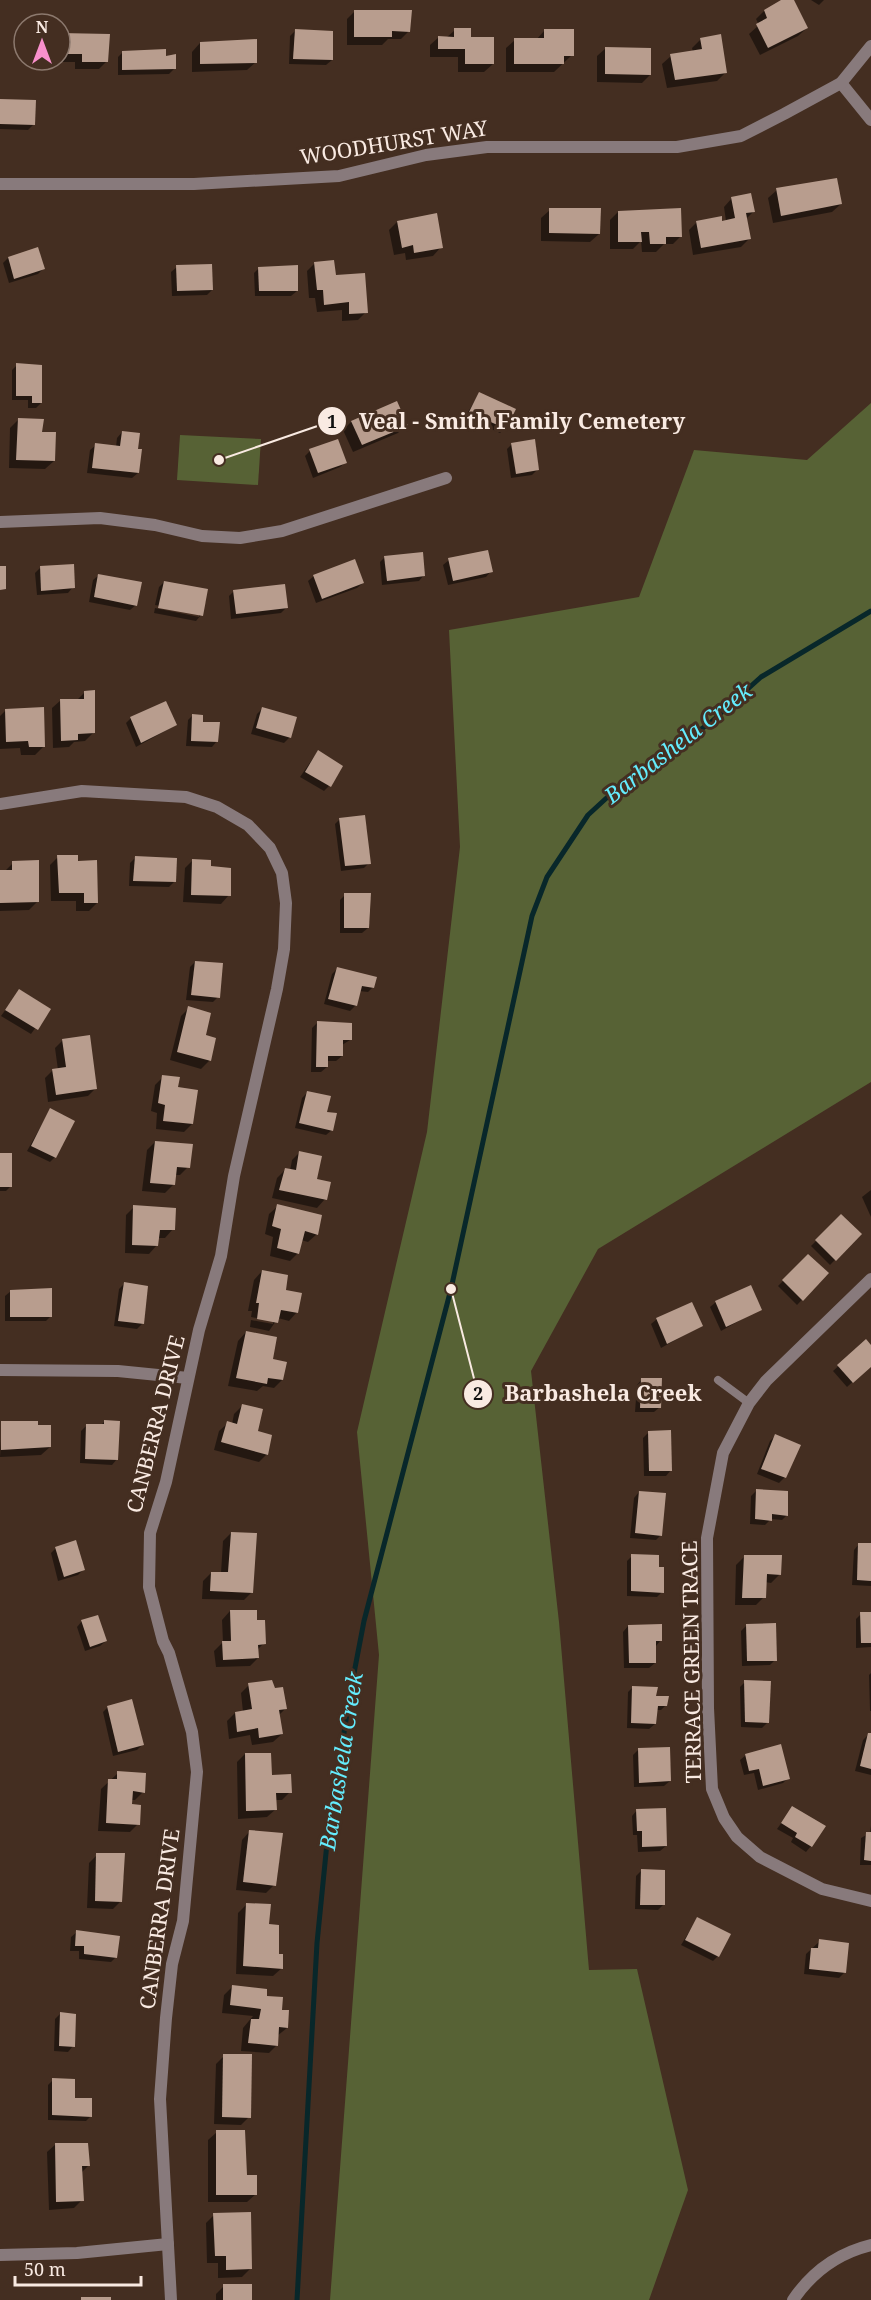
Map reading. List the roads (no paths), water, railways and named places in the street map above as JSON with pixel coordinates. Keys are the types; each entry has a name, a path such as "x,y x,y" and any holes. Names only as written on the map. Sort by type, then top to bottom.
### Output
{"street":[{"name":"WOODHURST WAY","path":"0,184 216,183 339,176 426,155 487,147 677,147 741,136 840,83 871,46"},
{"path":"840,83 871,120"},
{"path":"0,522 100,518 154,525 202,536 240,538 282,531 446,478"},
{"name":"CANBERRA DRIVE","path":"0,804 82,791 186,797 217,807 248,825 270,848 282,873 286,903 282,959 234,1176 221,1256 188,1378 166,1482 150,1533 148,1554 149,1587 163,1641 169,1653 192,1732 197,1772 183,1921 172,1964 160,2099 171,2300"},
{"name":"TERRACE GREEN TRACE","path":"871,1279 766,1381 749,1403 723,1453 707,1538 708,1708 712,1789 724,1818 737,1837 760,1857 822,1889 871,1901"},
{"path":"0,1370 118,1371 188,1378"},
{"path":"0,2255 77,2253 168,2244"},
{"path":"793,2300 807,2278 848,2250 871,2245"}],"lane":[{"path":"718,1380 749,1403"}],"waterway":[{"name":"Barbashela Creek","path":"297,2300 317,1943 327,1843 350,1694 364,1621 451,1289 532,916 547,877 588,815 625,781 710,723 761,677 871,611"}],"place":[{"name":"Veal - Smith Family Cemetery","path":"219,460"},
{"name":"Barbashela Creek","path":"451,1289"}]}
